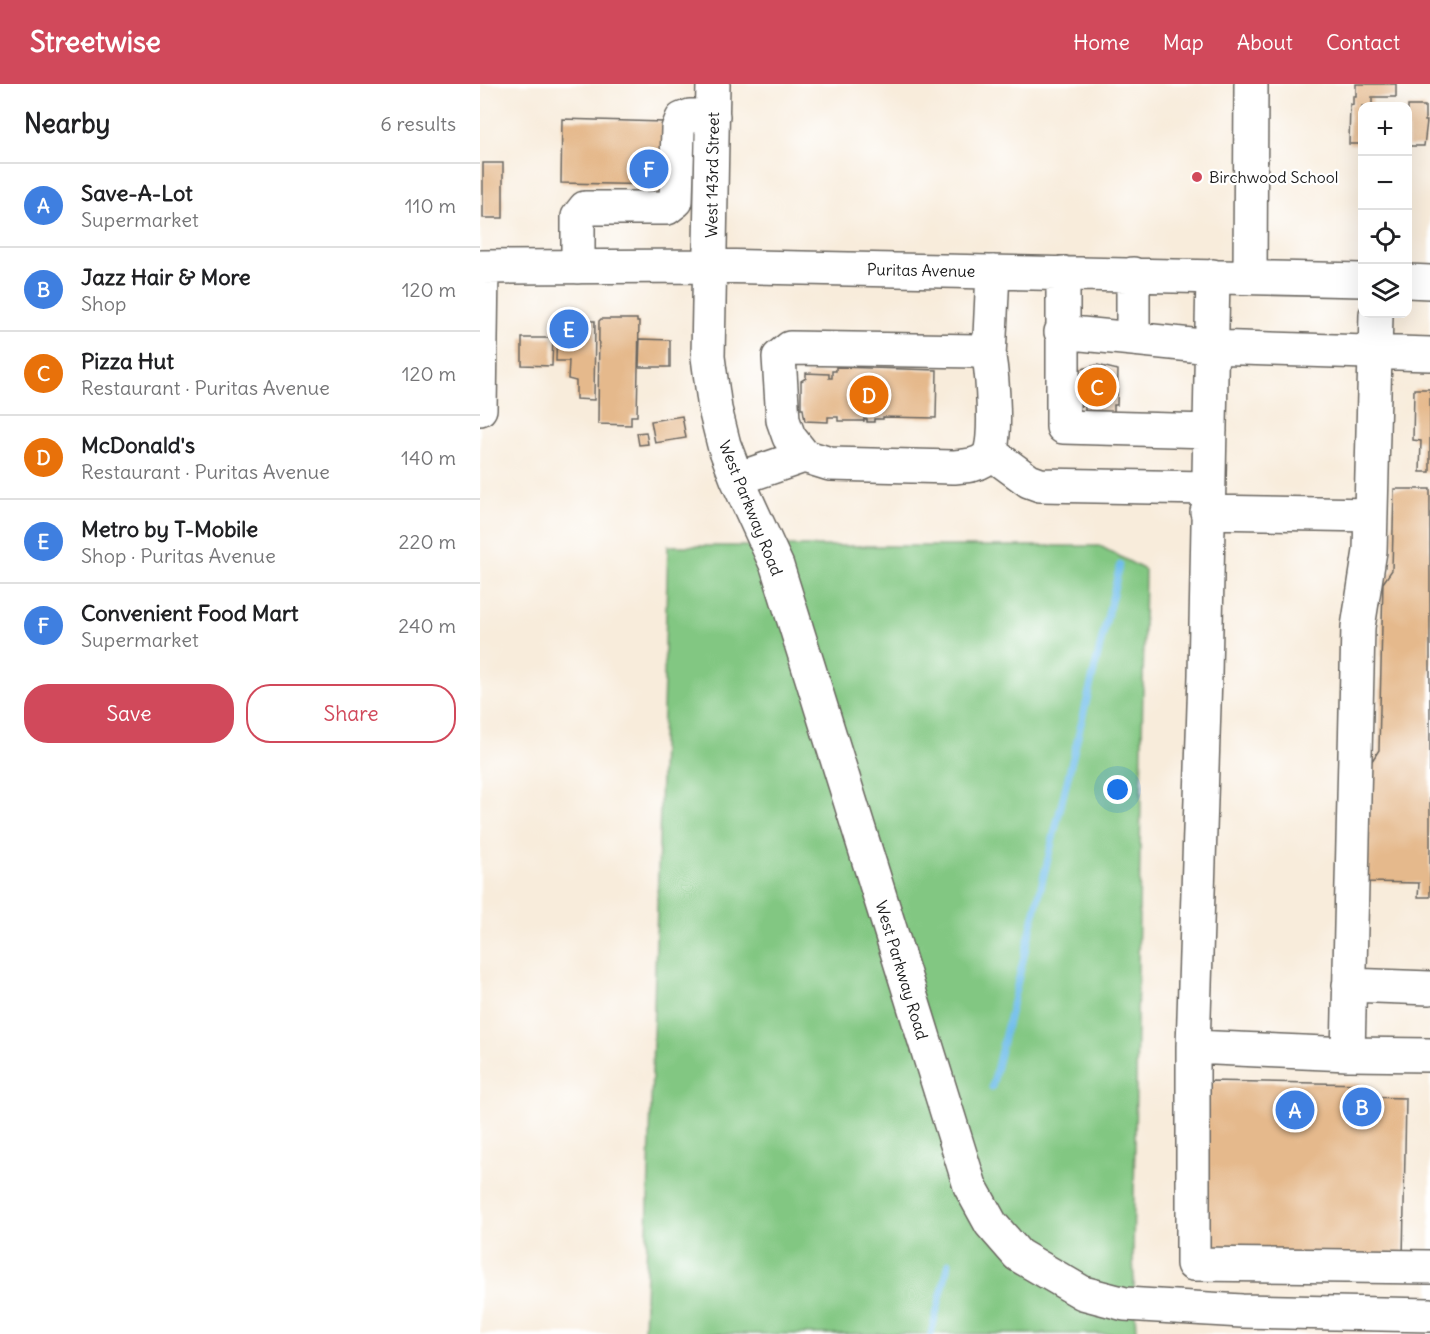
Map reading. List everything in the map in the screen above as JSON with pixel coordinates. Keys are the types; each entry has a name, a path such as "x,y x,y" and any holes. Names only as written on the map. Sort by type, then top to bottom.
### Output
{"street":[{"name":"West 143rd Street","path":"711,266 713,84"},
{"path":"1250,276 1251,84"},
{"path":"578,267 578,217 585,208 667,208 676,201 678,129 682,119 690,116 713,116"},
{"name":"Puritas Avenue","path":"481,267 711,266 1358,280"},
{"name":"West Parkway Road","path":"711,266 708,357 715,409 724,445 737,480 777,566 970,1186 991,1224 1018,1255 1083,1293 1125,1305 1242,1311 1430,1315"},
{"path":"480,409 481,267"},
{"path":"989,357 977,351 790,348 780,357 783,420 789,436 804,456 830,464 953,467 983,461 991,453 994,438 989,357 993,272"},
{"path":"1063,273 1061,332 1063,427 1210,431"},
{"path":"1133,274 1133,339"},
{"path":"1213,276 1205,675 1193,1047 1193,1264 1430,1267"},
{"path":"1412,281 1430,282"},
{"path":"1348,1053 1358,627 1370,551 1376,318"},
{"path":"1061,332 1211,347 1430,354"},
{"path":"991,453 1029,481 1040,485 1371,515"},
{"path":"737,480 804,456"},
{"path":"1349,985 1430,988"},
{"path":"1193,1047 1430,1055"}],"green space":[{"path":"668,546 1100,546 1145,570 1133,1254 1136,1334 644,1334"}],"building":[{"path":"1356,84 1396,84 1396,97 1372,97 1372,102 1358,102 1358,144 1349,144 1350,104 1353,105 1353,96 1356,96"},
{"path":"1412,106 1425,106 1425,121 1427,121 1424,146 1412,146"},
{"path":"562,119 663,122 662,185 561,183"},
{"path":"483,163 503,163 503,218 483,218"},
{"path":"601,319 637,319 639,322 637,416 631,416 631,425 598,424 599,321"},
{"path":"557,321 595,321 594,400 576,399 576,381 568,379 569,361 556,361"},
{"path":"522,338 553,338 552,366 522,365"},
{"path":"640,339 670,340 670,367 639,367"},
{"path":"1097,365 1118,370 1117,405 1114,405 1114,413 1085,415 1085,406 1077,404 1078,370"},
{"path":"836,367 937,370 936,418 883,417 883,419 874,419 874,422 867,422 867,419 838,421 838,417 828,417 828,422 805,421 803,409 801,409 801,381 806,378 806,373 829,374 829,378 832,378 832,371 836,371"},
{"path":"1414,389 1430,389 1430,472 1420,472 1421,441 1413,440"},
{"path":"682,416 686,438 655,443 651,421"},
{"path":"646,432 648,444 639,445 637,433"},
{"path":"1394,489 1430,489 1430,897 1418,897 1419,883 1367,882 1370,764 1379,750 1383,583 1392,570"},
{"path":"1207,1081 1366,1084 1365,1097 1406,1098 1403,1259 1203,1255"}],"waterway":[{"path":"992,1087 1120,565"},
{"path":"931,1334 949,1263"}],"place":[{"name":"Convenient Food Mart","path":"649,169"},
{"name":"Birchwood School","path":"1197,177"},
{"name":"Metro by T-Mobile","path":"569,329"},
{"name":"Pizza Hut","path":"1097,387"},
{"name":"McDonald's","path":"869,395"},
{"name":"Jazz Hair & More","path":"1362,1107"},
{"name":"Save-A-Lot","path":"1295,1110"}]}
